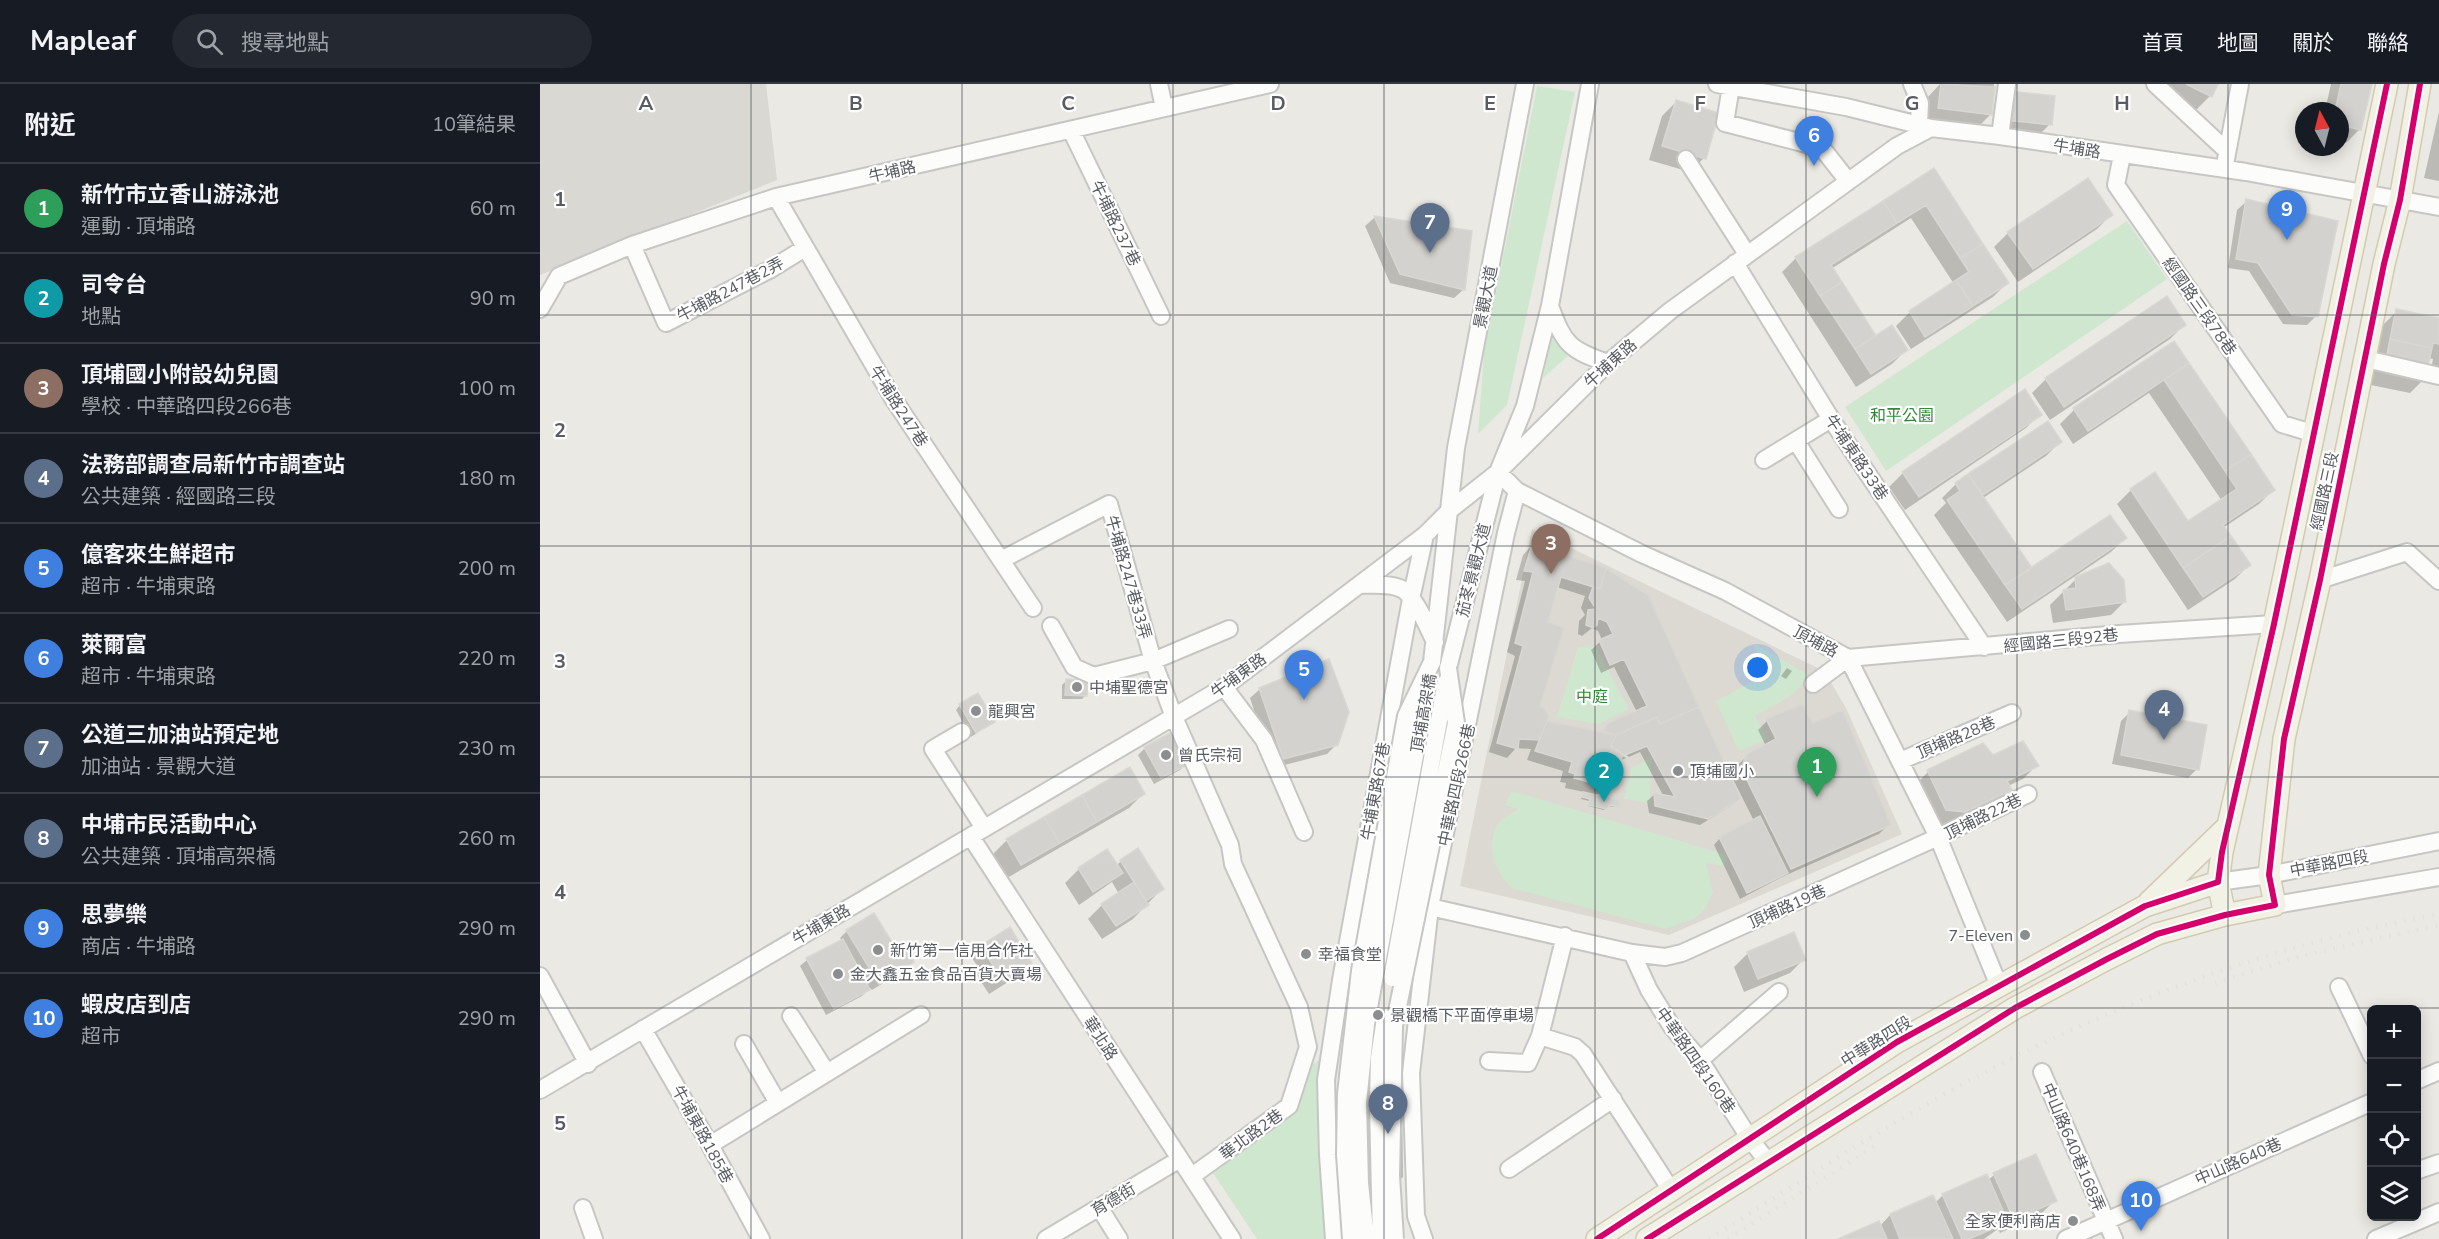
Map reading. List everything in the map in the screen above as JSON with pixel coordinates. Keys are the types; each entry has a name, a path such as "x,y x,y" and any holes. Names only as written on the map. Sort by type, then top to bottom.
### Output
{"main road":[{"name":"經國路三段","path":"2225,915 2218,882 2222,852 2315,434 2387,84"},
{"name":"經國路三段","path":"2275,905 2269,875 2284,739 2320,580 2384,264 2400,200 2421,84"},
{"path":"2145,906 2229,826"},
{"name":"中華路四段","path":"1597,1239 1897,1042 2145,906 2218,882"},
{"name":"中華路四段","path":"1647,1239 2015,1008 2157,934 2225,915 2275,905"}],"street":[{"path":"1159,84 1164,108"},
{"name":"牛埔路","path":"540,285 632,245 776,197 1270,84"},
{"name":"景觀大道","path":"1450,510 1456,448 1525,84"},
{"path":"1498,472 1524,406 1550,306 1590,84"},
{"path":"1912,84 1920,103 1925,127"},
{"path":"2000,136 2007,84"},
{"path":"2155,84 2227,151"},
{"path":"2224,169 2240,84"},
{"path":"1724,85 1725,123 1822,148 1848,181"},
{"name":"牛埔路","path":"1724,85 1846,107 1925,127 2224,169 2439,207"},
{"name":"牛埔東路","path":"540,1090 588,1064 643,1029 1224,687 1425,535 1450,510 1498,472 1608,363 1670,311 1925,127"},
{"name":"牛埔路237巷","path":"1071,130 1161,316"},
{"name":"經國路三段78巷","path":"2122,155 2116,185 2282,424 2315,434"},
{"name":"牛埔東路33巷","path":"1686,159 1831,419 1984,647"},
{"name":"牛埔路247巷","path":"776,197 894,400 1033,608"},
{"name":"牛埔路247巷2弄","path":"632,245 666,323 805,248"},
{"path":"540,309 559,276"},
{"path":"1550,306 1559,330 1568,344 1582,354 1608,363"},
{"path":"2366,359 2439,376"},
{"path":"1764,460 1831,419"},
{"path":"1796,441 1839,509"},
{"name":"茄苳景觀大道","path":"1440,665 1498,472"},
{"name":"頂埔路","path":"1498,472 1517,491 1642,554 1725,591 1848,658 1938,837 1999,986"},
{"name":"中華路四段266巷","path":"1424,1239 1416,1216 1412,1082 1430,907 1506,533 1517,491"},
{"name":"牛埔路247巷33弄","path":"1001,560 1108,504 1154,661"},
{"name":"茄苳景觀大道","path":"1440,665 1435,643 1450,510"},
{"name":"牛埔東路67巷","path":"1330,1048 1411,599 1425,535"},
{"path":"2320,580 2407,552 2439,581"},
{"path":"1359,585 1390,586 1403,590 1411,599 1435,643"},
{"name":"經國路三段92巷","path":"1848,658 2119,634 2274,624"},
{"path":"1051,626 1074,667 1094,676 1154,661 1229,629"},
{"path":"1813,684 1848,658"},
{"path":"1154,661 1174,717 1230,845 1233,864 1299,1007 1308,1047 1330,1048 1326,1080 1334,1239"},
{"name":"頂埔高架橋","path":"1351,1239 1345,1155 1346,1094 1360,971 1406,716 1440,665"},
{"name":"頂埔高架橋","path":"1366,1239 1360,1183 1358,1103 1366,1024 1440,665"},
{"name":"頂埔高架橋","path":"1381,1239 1379,1058 1440,665"},
{"name":"頂埔高架橋","path":"1395,1239 1391,1176 1394,1026 1456,723 1440,665"},
{"path":"1224,687 1264,740 1304,832"},
{"name":"頂埔路28巷","path":"1900,761 2012,713"},
{"name":"華北路","path":"962,732 933,749 978,832 1232,1239"},
{"name":"頂埔路22巷","path":"1938,837 2028,794"},
{"name":"頂埔路19巷","path":"1430,907 1632,953 1665,957 1682,953 1938,837"},
{"name":"中華路四段","path":"2218,882 2269,875 2439,841"},
{"name":"中華路四段","path":"2275,905 2439,877"},
{"path":"1489,1061 1528,1063 1540,1036 1565,936"},
{"name":"中華路四段160巷","path":"1632,953 1649,990 1672,1026 1700,1060 1750,1139 1768,1162"},
{"path":"540,976 588,1064"},
{"path":"2339,987 2367,1046"},
{"path":"1700,1060 1779,992"},
{"path":"710,1145 921,1015"},
{"path":"791,1016 827,1073"},
{"name":"牛埔東路185巷","path":"643,1029 761,1239"},
{"path":"1540,1036 1575,1047 1583,1054 1671,1190"},
{"path":"744,1044 778,1103"},
{"name":"華北路2巷","path":"1191,1176 1289,1106 1308,1047"},
{"path":"2421,1079 2439,1071"},
{"name":"中山路640巷168弄","path":"2042,1072 2106,1221"},
{"path":"1326,1080 1412,1082"},
{"path":"1509,1169 1613,1099"},
{"name":"中山路640巷","path":"2066,1239 2367,1104"},
{"name":"育德街","path":"1046,1239 1180,1159"},
{"path":"2421,1166 2439,1163"},
{"path":"1330,1189 1415,1188"},
{"path":"1099,1207 1119,1239"},
{"path":"582,1208 594,1239"},
{"path":"2376,1239 2439,1212"},
{"path":"2106,1221 2114,1239"}],"shaded area":[{"path":"540,84 766,84 777,180 540,275"},
{"name":"頂埔國小","path":"1532,529 1824,671 1846,708 1902,834 1669,935 1460,886"}],"green space":[{"path":"1537,86 1575,92 1507,405 1478,434 1484,353"},
{"name":"和平公園","path":"2127,221 2167,279 1886,471 1845,407"},
{"path":"1552,338 1568,356 1543,378"},
{"path":"1754,644 1811,676 1789,697 1755,716 1768,739 1739,751 1716,701 1761,677 1763,669"},
{"name":"中庭","path":"1595,646 1629,709 1599,724 1557,717 1578,647"},
{"path":"1651,758 1650,803 1624,799 1632,768"},
{"path":"1512,791 1727,855 1724,866 1706,863 1713,893 1704,910 1693,919 1666,929 1512,888 1497,868 1492,844 1498,824 1518,809 1505,805"},
{"path":"1322,1058 1327,1239 1257,1239 1211,1170 1295,1111 1309,1067"}],"building":[{"path":"1941,84 1995,87 1992,115 1938,108"},
{"path":"2186,84 2218,84 2212,97"},
{"path":"2341,84 2372,84 2361,130 2349,127 2349,102 2337,102"},
{"path":"2008,91 2055,96 2052,125 2005,120"},
{"path":"1676,100 1719,113 1706,159 1662,146"},
{"path":"1934,168 1983,244 1960,258 1926,205 1897,223 1883,201"},
{"path":"2088,178 2113,215 2033,269 2007,232"},
{"path":"2246,199 2338,221 2318,317 2292,315 2258,263 2236,259"},
{"path":"1883,201 1897,223 1831,265 1842,282 1820,296 1795,257"},
{"path":"1374,216 1472,231 1465,290 1400,274"},
{"path":"1983,244 2009,283 1973,306 1956,280 1969,272 1960,258"},
{"path":"1956,280 1973,306 1925,337 1909,311"},
{"path":"1842,282 1876,336 1855,349 1820,296"},
{"path":"2167,296 2186,325 2064,407 2045,378"},
{"path":"2396,309 2439,318 2439,344 2433,343 2432,348 2390,339"},
{"path":"1892,325 1908,350 1871,374 1855,349"},
{"path":"2390,339 2432,348 2425,379 2384,371"},
{"path":"2174,341 2189,363 2088,431 2073,408"},
{"path":"2189,363 2251,454 2225,471 2164,380"},
{"path":"2025,389 2042,415 1919,497 1902,472"},
{"path":"2048,421 2062,442 1983,495 1968,474"},
{"path":"2251,454 2275,490 2223,525 2231,536 2183,568 2130,489 2155,472 2188,521 2237,489 2225,471"},
{"path":"1968,474 2032,568 2005,585 1947,500 1960,491 1955,483"},
{"path":"2110,515 2127,538 2022,609 2005,585"},
{"path":"2231,536 2251,565 2203,597 2183,568"},
{"path":"1532,544 1606,568 1600,589 1561,577 1548,622 1564,628 1540,706 1549,716 1539,740 1519,739 1518,749 1497,743 1523,646 1515,643 1533,572 1524,571"},
{"path":"2109,563 2124,580 2126,602 2066,610 2063,590 2076,588 2075,577"},
{"path":"1606,568 1648,595 1699,707 1660,724 1657,717 1616,735 1603,731 1608,723 1647,706 1624,659 1610,665 1599,640 1613,634 1607,622 1598,618 1597,625 1593,628 1586,625 1588,610 1596,609 1589,598 1593,587 1600,589"},
{"path":"1329,659 1349,712 1338,745 1283,759 1259,688"},
{"name":"中埔聖德宮","path":"1066,679 1088,680 1087,696 1065,695"},
{"name":"龍興宮","path":"978,693 995,722 976,733 959,704"},
{"path":"1802,704 1813,723 1843,710 1891,825 1791,869 1741,768 1747,754 1776,739 1766,719"},
{"path":"1699,707 1741,799 1708,819 1655,806 1654,793 1675,797 1647,746 1625,755 1611,747 1616,735 1657,717 1660,724"},
{"path":"2129,710 2207,725 2199,770 2121,755"},
{"path":"1547,721 1616,735 1611,747 1623,754 1613,781 1606,779 1607,787 1574,778 1575,774 1569,772 1572,762 1535,751"},
{"name":"曾氏宗祠","path":"1172,732 1189,764 1161,778 1144,747"},
{"path":"2023,741 2039,766 2007,781 2012,790 1965,812 1946,810 1927,770 1983,743 1993,755"},
{"path":"1130,767 1145,794 1097,822 1082,795"},
{"path":"1583,792 1620,800 1619,807 1610,805 1607,809 1588,805 1590,799 1582,797"},
{"path":"1082,795 1097,822 1060,843 1044,817"},
{"path":"1760,816 1788,873 1747,893 1719,837"},
{"path":"1044,817 1060,843 1021,865 1006,839"},
{"path":"1138,848 1164,889 1146,901 1120,860"},
{"path":"1107,849 1123,873 1093,892 1078,868"},
{"path":"1134,882 1149,905 1116,926 1101,904"},
{"name":"新竹第一信用合作社","path":"874,913 898,952 906,948 914,962 879,984 846,930"},
{"path":"1010,927 1032,963 1003,981 987,956 991,953 985,943"},
{"path":"1794,932 1806,960 1758,979 1747,952"},
{"name":"金大鑫五金食品百貨大賣場","path":"843,939 870,990 834,1009 806,958"},
{"path":"2036,1154 2057,1201 2014,1220 1993,1173"},
{"path":"1987,1174 2008,1222 1969,1239 1962,1239 1942,1194"},
{"path":"1933,1195 1953,1239 1900,1239 1890,1214"},
{"path":"1879,1221 1887,1239 1838,1239"}],"railway":[{"path":"1709,1239 1929,1103 2075,1028 2194,980 2254,960 2315,942 2439,914"},
{"path":"2215,983 2302,956 2439,925"},
{"path":"1728,1239 1878,1144"}],"cycle path":[{"path":"1597,1239 1897,1042 2145,906 2218,882 2222,852 2274,624 2387,84"},
{"path":"1647,1239 2015,1008 2107,959 2157,934 2225,915 2275,905 2269,875 2284,739 2320,580 2384,264 2400,200 2420,84"}],"place":[{"name":"萊爾富","path":"1814,166"},
{"name":"思夢樂","path":"2287,240"},
{"name":"公道三加油站預定地","path":"1430,253"},
{"name":"頂埔國小附設幼兒園","path":"1551,574"},
{"name":"中埔聖德宮","path":"1077,687"},
{"name":"億客來生鮮超市","path":"1304,700"},
{"name":"龍興宮","path":"976,711"},
{"name":"法務部調查局新竹市調查站","path":"2164,740"},
{"name":"曾氏宗祠","path":"1166,755"},
{"name":"頂埔國小","path":"1678,771"},
{"name":"新竹市立香山游泳池","path":"1817,797"},
{"name":"司令台","path":"1604,802"},
{"name":"7-Eleven","path":"2025,935"},
{"name":"新竹第一信用合作社","path":"878,950"},
{"name":"幸福食堂","path":"1306,954"},
{"name":"金大鑫五金食品百貨大賣場","path":"838,974"},
{"name":"景觀橋下平面停車場","path":"1378,1015"},
{"name":"中埔市民活動中心","path":"1388,1134"},
{"name":"全家便利商店","path":"2073,1221"},
{"name":"蝦皮店到店","path":"2141,1231"}]}
